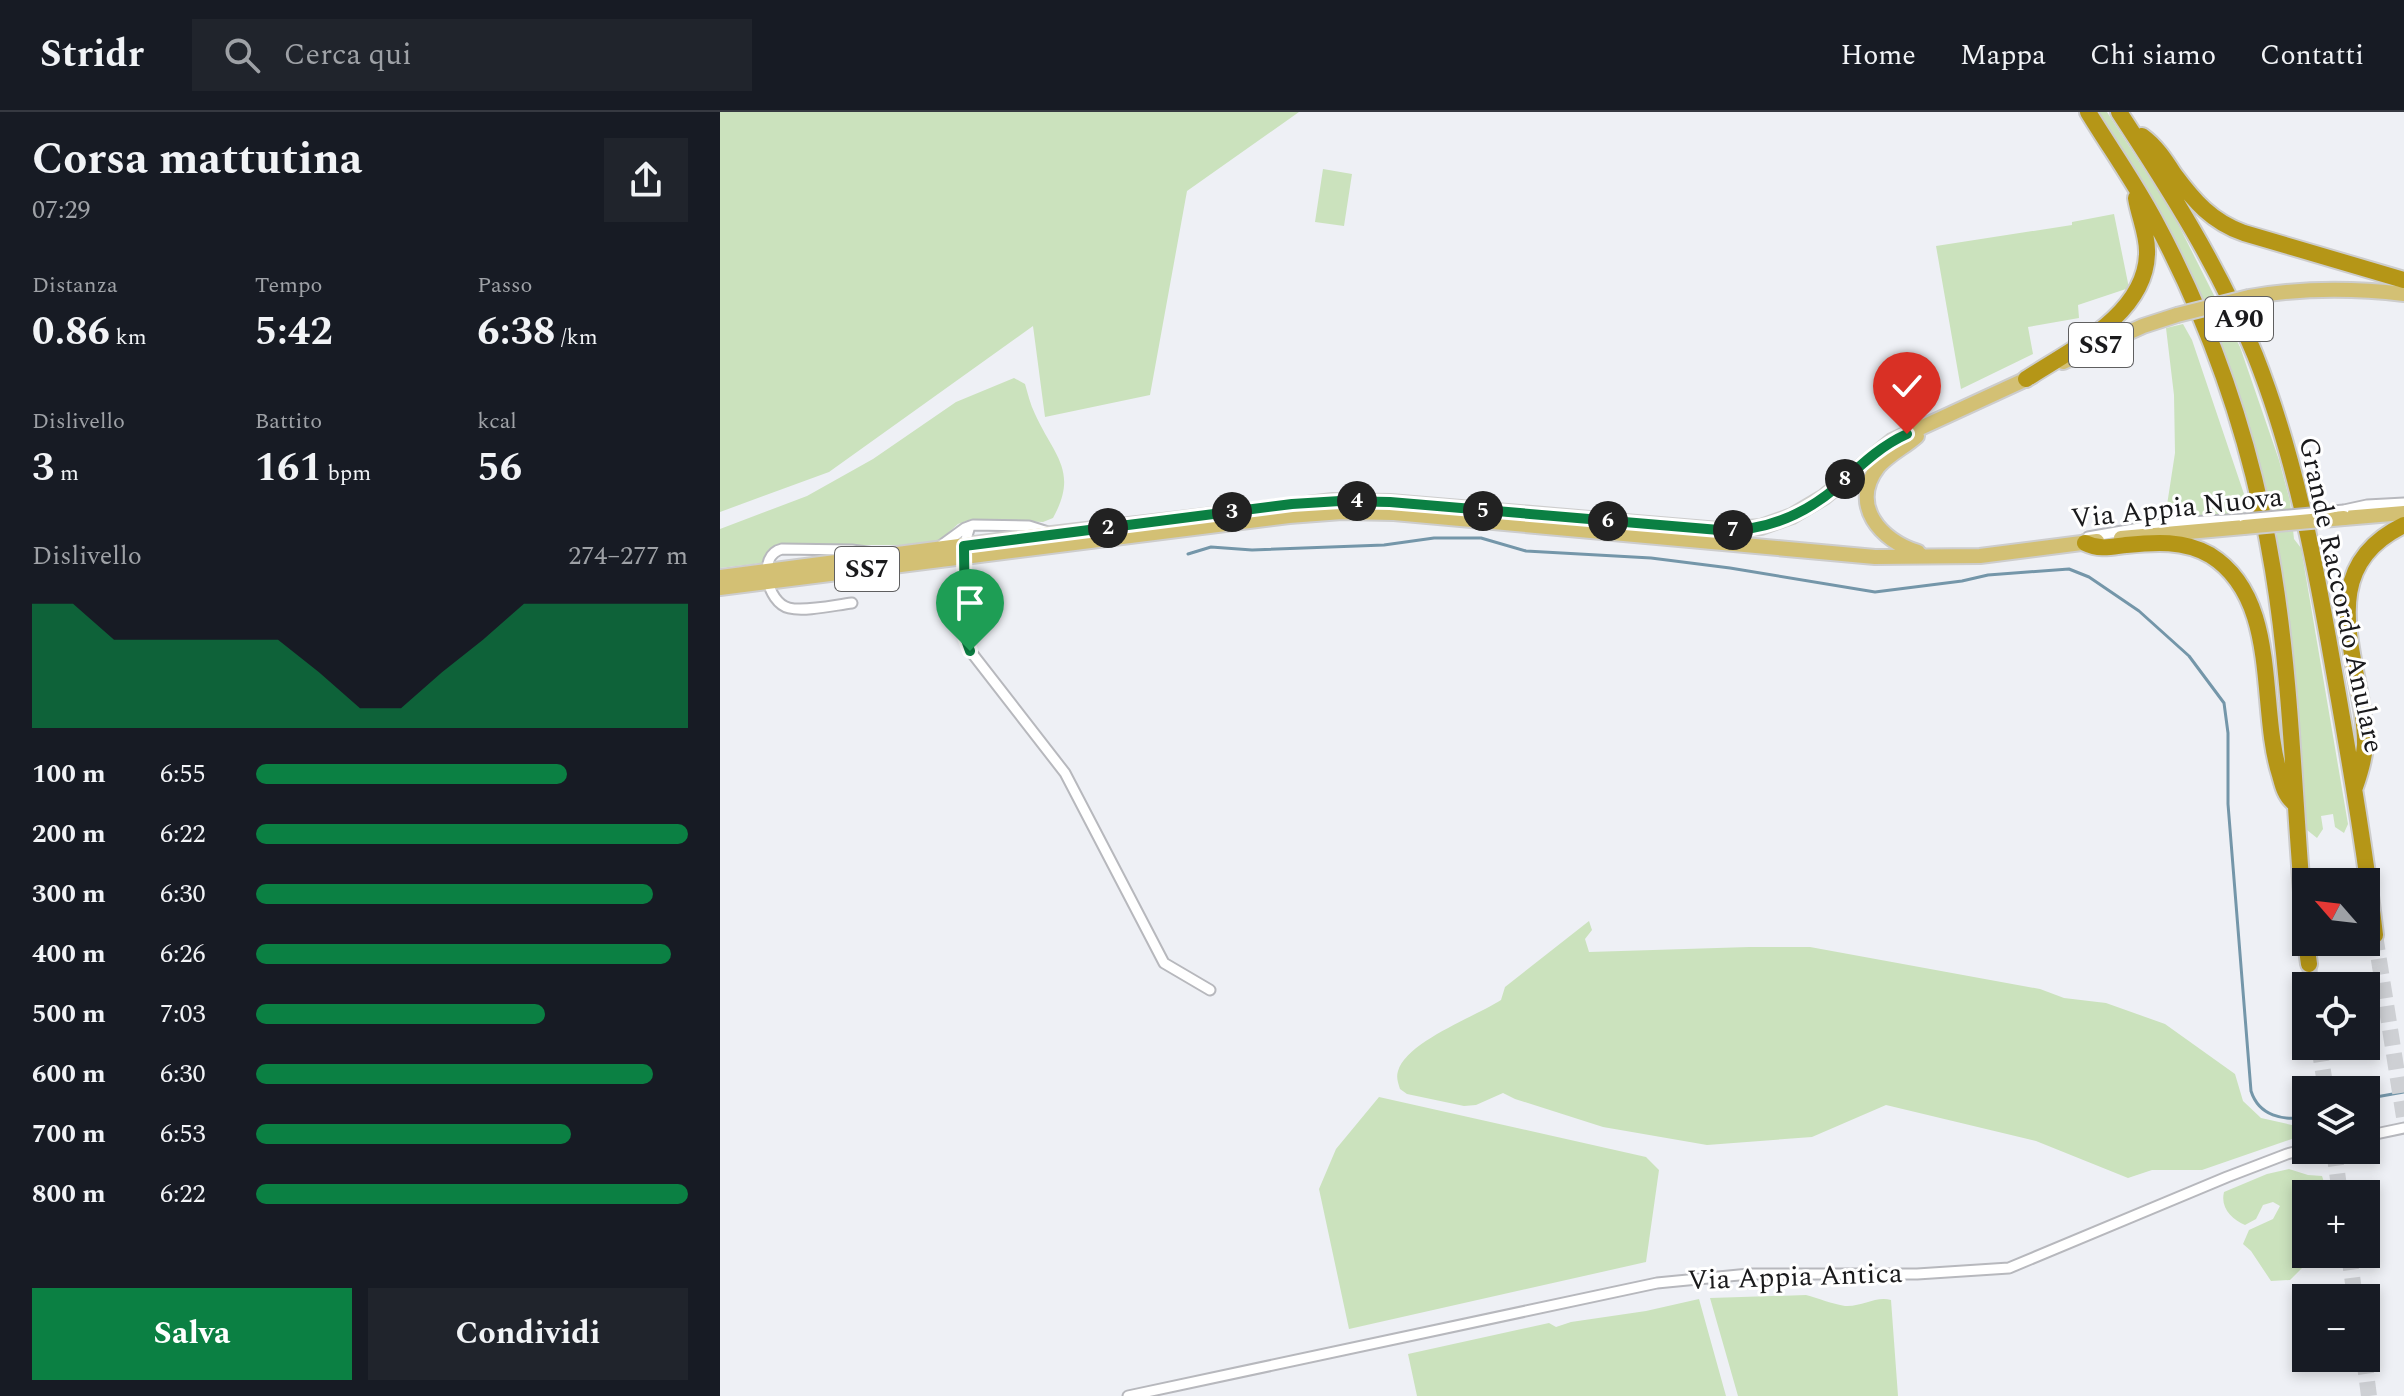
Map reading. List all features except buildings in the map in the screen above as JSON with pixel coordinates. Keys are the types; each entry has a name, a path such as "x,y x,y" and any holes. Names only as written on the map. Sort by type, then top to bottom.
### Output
{"highway":[{"name":"A90","path":"2088,112 2134,185 2172,254 2217,360 2246,448 2276,590 2300,868"},
{"name":"Grande Raccordo Anulare","path":"2119,112 2186,217 2224,287 2267,386 2306,526 2365,868"},
{"path":"2130,129 2150,142 2190,197 2224,225 2404,280"},
{"path":"2026,379 2113,319 2139,289 2146,268 2147,248 2134,185"},
{"path":"2354,789 2365,746 2363,718 2350,653 2349,593 2365,556 2381,539 2404,525"},
{"path":"2085,543 2096,548 2164,543 2190,546 2218,561 2238,581 2250,605 2261,645 2275,760 2287,797 2295,805"},
{"name":"A90","path":"2308,956 2309,964"}],"main road":[{"name":"Via Appia Nuova","path":"720,588 885,555 936,549 964,551 1052,534 1292,504 1340,501 1390,502 1719,530 1745,529 1772,524 1804,510 1892,441 2143,326 2278,292 2336,290 2404,294"},
{"path":"1921,428 1916,438 1878,468 1869,485 1868,500 1876,524 1888,539 1907,549 1937,557"},
{"name":"Via Appia Nuova","path":"720,577 768,576 964,551 1350,512 1394,513 1859,556 1937,557 1980,556 2244,523 2344,514 2404,513"}],"street":[{"name":"Via Appia Nuova","path":"2344,514 2404,503"},
{"name":"Via Appia Nuova","path":"2050,547 2103,533 2163,524 2244,523"},
{"path":"936,549 970,526 1029,526 1052,534"},
{"path":"970,526 964,551 965,637 968,648 1065,773 1164,963 1210,990"},
{"path":"768,576 774,598 788,608 852,603"},
{"path":"2380,1133 2404,1128"},
{"name":"Via Appia Antica","path":"1128,1396 1657,1283 1749,1274 1917,1274 2009,1268 2292,1153"}],"green space":[{"path":"720,112 1299,112 1187,191 1150,395 1045,417 1033,326 829,472 720,512"},
{"path":"2099,112 2107,112 2172,212 2240,347 2279,460 2290,501 2294,539 2301,548 2348,824 2344,833 2335,827 2333,814 2321,816 2323,829 2317,838 2307,830 2304,820 2274,507 2252,445 2137,175"},
{"path":"1323,169 1352,174 1344,226 1315,222"},
{"path":"2114,214 2129,288 2078,305 2079,318 2028,327 2033,354 1961,389 1936,246 2072,225 2072,222"},
{"path":"2183,324 2192,340 2245,497 2243,514 2229,518 2183,519 2169,512 2167,505 2175,453 2174,395 2166,328"},
{"path":"1014,378 1025,384 1033,410 1061,464 1064,488 1053,518 1043,522 972,519 958,524 937,543 918,545 778,545 769,549 762,563 720,568 720,529 807,496 873,459 956,402"},
{"path":"1589,921 1592,930 1585,939 1589,952 1810,947 2040,989 2064,998 2106,1003 2165,1024 2235,1074 2243,1101 2261,1118 2292,1125 2292,1139 2202,1170 2152,1170 2128,1178 2036,1141 1886,1105 1812,1137 1707,1145 1603,1127 1503,1093 1476,1105 1464,1106 1407,1094 1400,1089 1398,1071 1414,1050 1501,1000 1505,987"},
{"path":"1379,1097 1646,1157 1659,1170 1646,1262 1349,1329 1319,1189 1336,1149"},
{"path":"2289,1169 2322,1176 2323,1180 2292,1180 2292,1268 2302,1268 2290,1280 2271,1281 2243,1244 2249,1230 2273,1219 2280,1206 2273,1202 2263,1205 2256,1219 2245,1225 2228,1212 2224,1203 2224,1192 2267,1174"},
{"path":"1806,1295 1845,1306 1880,1299 1891,1300 1898,1396 1738,1396 1710,1298"},
{"path":"1699,1299 1726,1396 1417,1396 1408,1354 1549,1323 1556,1327"}],"waterway":[{"path":"1188,554 1211,547 1252,550 1384,545 1434,538 1481,538 1526,551 1651,558 1875,592 1988,575 2069,569 2089,577 2139,611 2189,656 2224,703 2228,733 2228,804 2251,1091 2266,1111 2292,1118"},
{"path":"2380,1096 2404,1092"}],"tunnel":[{"path":"2378,956 2404,1117"},
{"path":"2309,964 2310,972"},
{"path":"2321,1060 2324,1076"},
{"path":"2336,1164 2338,1180"},
{"path":"2351,1268 2353,1284"},
{"path":"2366,1372 2369,1396"}],"route":[{"path":"970,651 965,637 964,546 1292,504 1340,501 1390,502 1727,531 1745,529 1772,524 1804,510 1824,497 1882,447 1907,434"}]}
